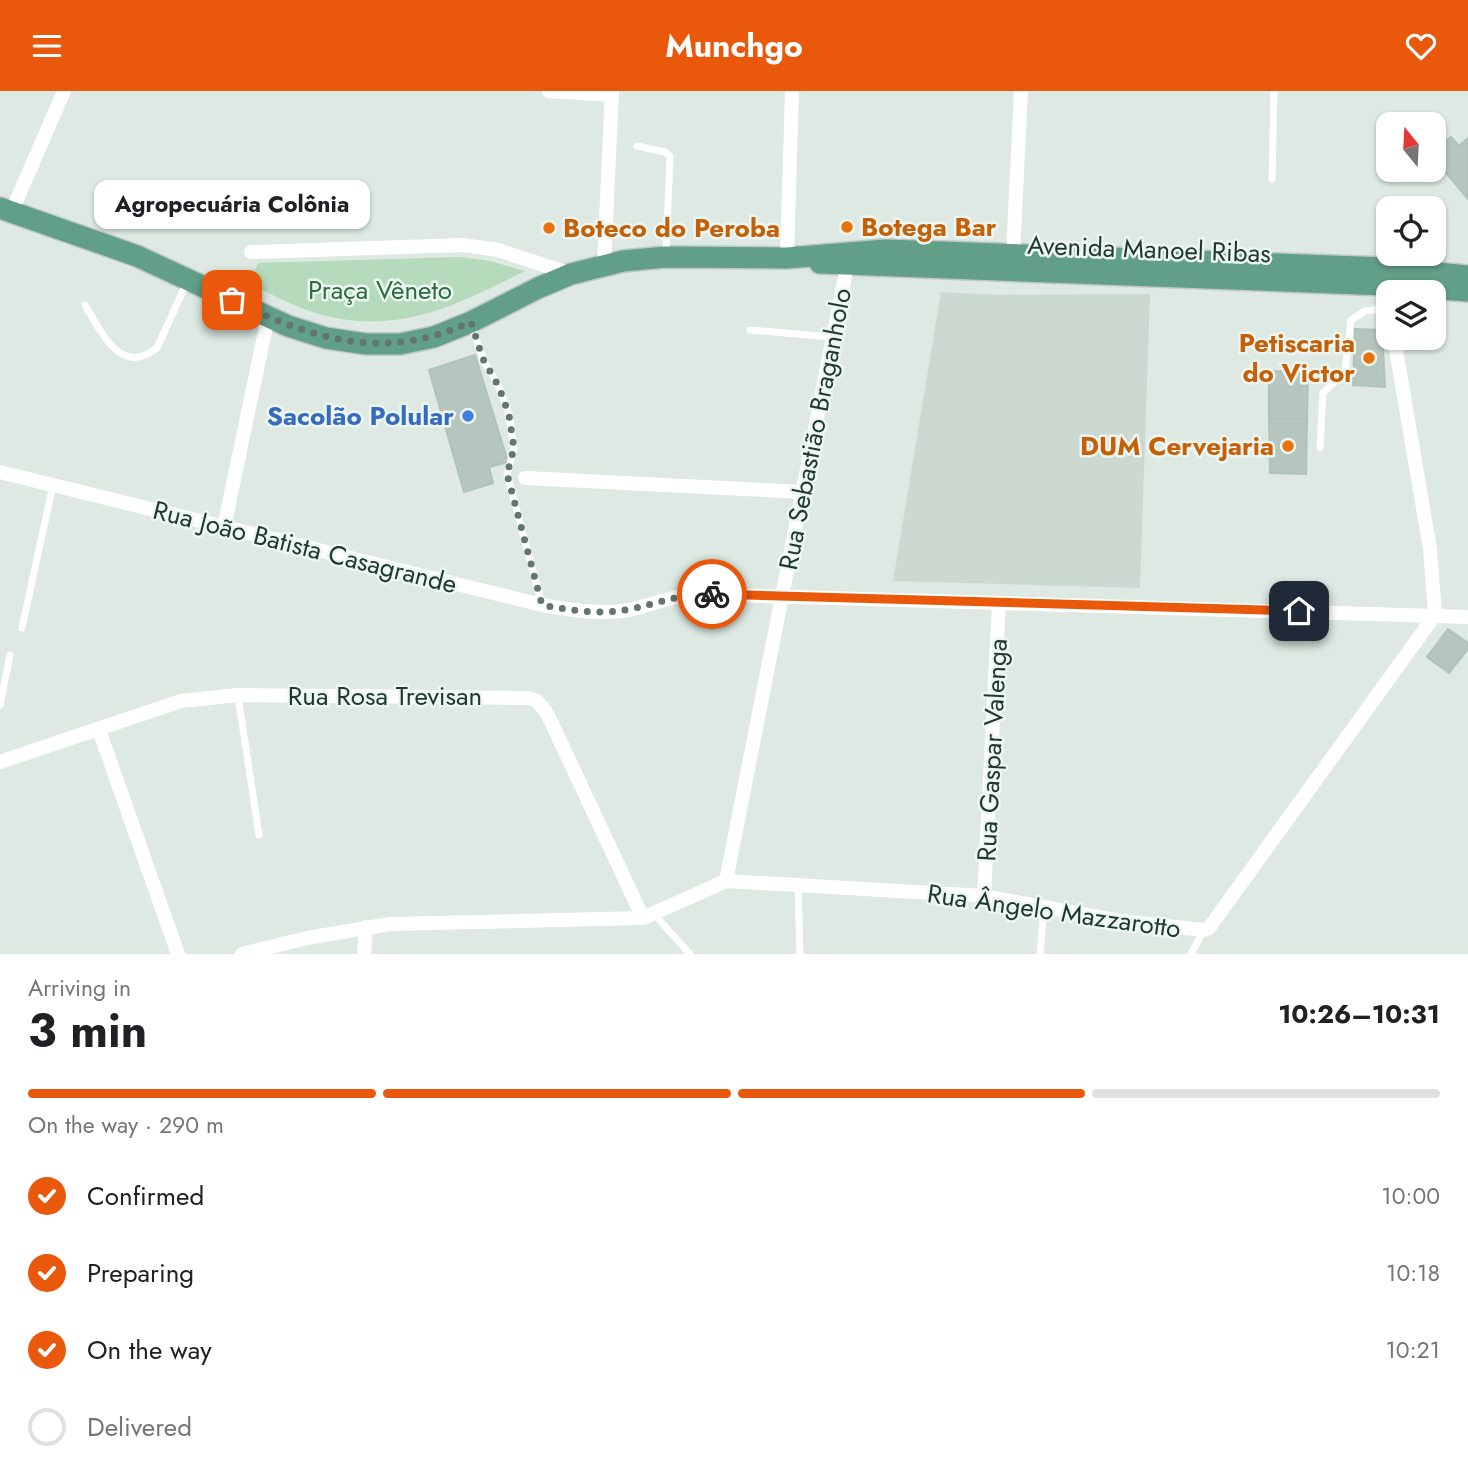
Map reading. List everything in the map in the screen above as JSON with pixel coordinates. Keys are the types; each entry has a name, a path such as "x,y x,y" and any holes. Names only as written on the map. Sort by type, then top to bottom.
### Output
{"main road":[{"name":"Avenida Manoel Ribas","path":"6,210 120,249 268,317 326,338 375,344 416,341 471,322 571,274 604,265 666,257 787,258 870,250 1013,254 1376,290"},
{"name":"Avenida Manoel Ribas","path":"787,258 847,266 1376,290"},
{"name":"Avenida Manoel Ribas","path":"1446,280 1468,276"},
{"name":"Avenida Manoel Ribas","path":"1446,292 1468,292"}],"street":[{"path":"6,210 64,91"},
{"path":"549,91 612,93 604,265"},
{"path":"787,258 792,91"},
{"path":"1013,254 1021,91"},
{"path":"251,253 463,245 498,250 571,274"},
{"name":"Rua Sebastião Braganholo","path":"726,881 847,266"},
{"path":"224,527 268,317"},
{"path":"1396,350 1430,549 1435,615"},
{"name":"Rua João Batista Casagrande","path":"0,472 542,605 611,612 687,594 1468,617"},
{"path":"525,478 803,492"},
{"name":"Rua Gaspar Valenga","path":"984,897 999,603"},
{"name":"Rua Ângelo Mazzarotto","path":"242,954 366,927 415,922 649,916 726,881 984,897 1146,925 1204,930 1214,924 1435,615"},
{"name":"Rua Rosa Trevisan","path":"0,762 181,701 238,695 517,697 537,701 547,713 649,916"},
{"path":"99,730 178,954"},
{"path":"364,954 366,927"}],"lane":[{"path":"1272,179 1274,91"},
{"path":"637,146 665,152 670,156 666,257"},
{"path":"85,305 116,351 124,356 149,355 157,348 188,279"},
{"path":"1320,448 1323,393 1345,372 1351,320 1376,301"},
{"path":"471,322 483,359 499,387 509,415 514,448 507,474 542,605"},
{"path":"750,330 833,337"},
{"path":"507,474 525,478"},
{"path":"22,628 53,485"},
{"path":"0,705 9,655"},
{"path":"238,695 259,835"},
{"path":"798,885 800,954"},
{"path":"1041,954 1044,907"},
{"path":"649,916 690,954"},
{"path":"1191,954 1204,930"}],"shaded area":[{"path":"941,292 999,295 1150,294 1140,588 893,581"}],"green space":[{"name":"Praça Vêneto","path":"459,257 490,261 525,271 445,307 419,316 392,320 335,318 304,309 249,284 258,263"}],"building":[{"path":"1451,137 1459,146 1468,138 1468,199 1446,173 1446,141"},
{"name":"Petiscaria do Victor","path":"1355,329 1376,330 1376,350 1383,350 1385,387 1353,385"},
{"name":"Sacolão Polular","path":"475,355 508,462 489,467 493,483 464,492 429,370"},
{"path":"1269,371 1308,372 1307,419 1269,419"},
{"name":"DUM Cervejaria","path":"1269,419 1307,419 1306,474 1270,473"},
{"path":"1448,629 1468,643 1468,649 1449,673 1427,657"}],"way so far":[{"path":"232,300 307,332 366,344 416,341 471,322 483,359 499,387 509,415 514,448 507,474 542,605 569,610 611,612 687,594 712,594"}],"place":[{"name":"Botega Bar","path":"847,227"},
{"name":"Boteco do Peroba","path":"549,228"},
{"name":"Agropecuária Colônia","path":"232,300"},
{"name":"Petiscaria do Victor","path":"1369,358"},
{"name":"Sacolão Polular","path":"468,416"},
{"name":"DUM Cervejaria","path":"1288,446"}],"route":[{"path":"712,594 1299,611"}]}
